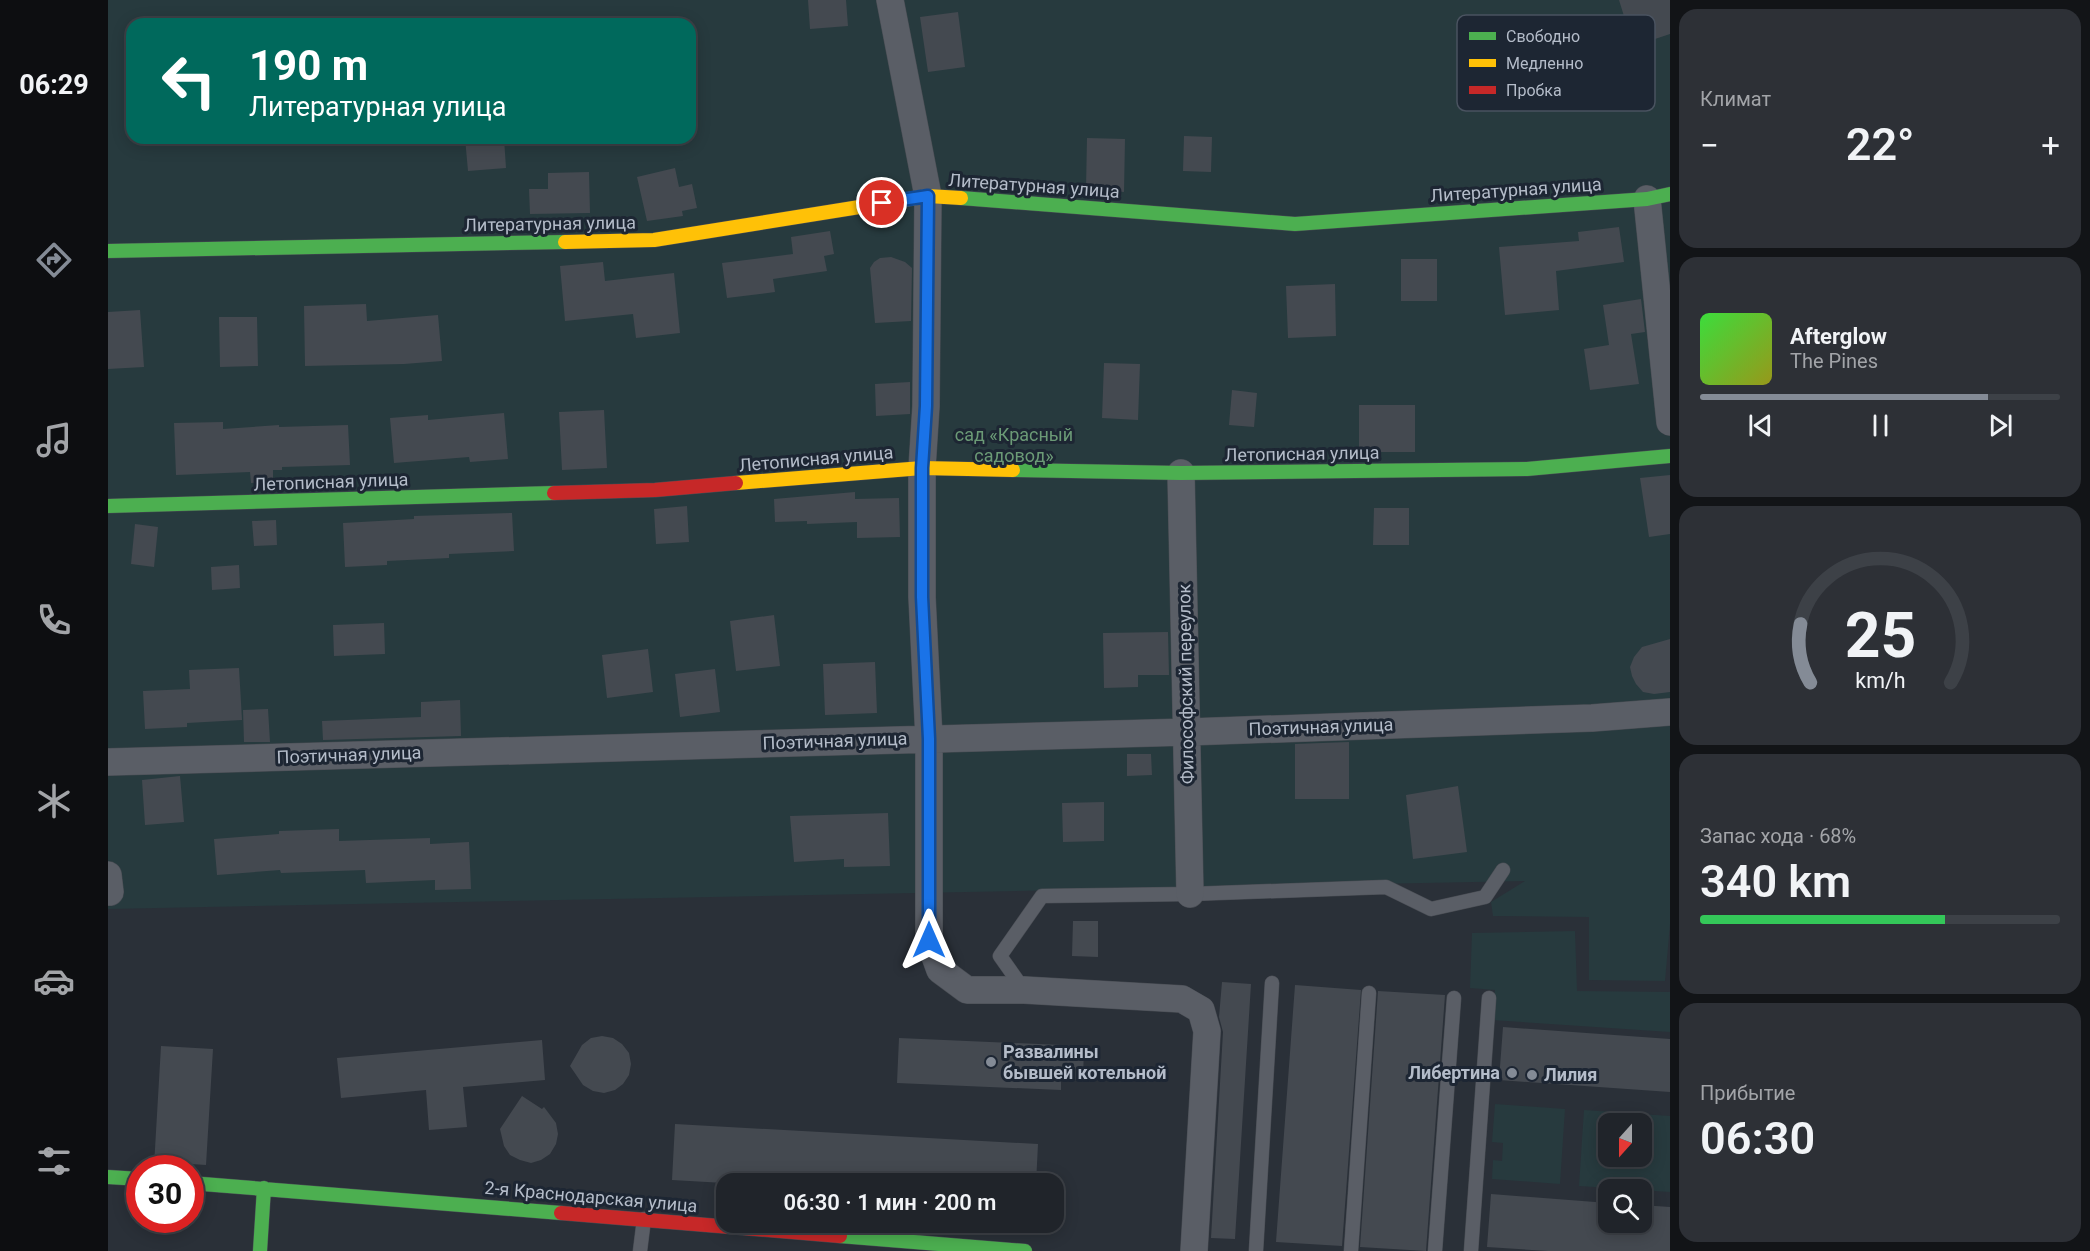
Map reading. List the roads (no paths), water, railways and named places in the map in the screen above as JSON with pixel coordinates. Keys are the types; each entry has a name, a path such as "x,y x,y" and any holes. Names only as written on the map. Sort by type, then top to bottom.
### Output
{"street":[{"path":"890,0 928,196 926,396 922,468 922,597 929,739 929,940 940,969 967,990 1024,990 1182,999 1201,1010 1207,1031 1194,1251"},
{"name":"Литературная улица","path":"108,251 654,240 928,196 1295,224 1659,197"},
{"path":"1659,197 1670,422"},
{"name":"Летописная улица","path":"108,506 656,490 922,468 1181,473 1527,469 1670,456"},
{"name":"Философский переулок","path":"1181,473 1190,894"},
{"name":"Поэтичная улица","path":"108,762 1188,732 1592,718 1670,712"},
{"path":"108,1177 126,1178"},
{"name":"2-я Краснодарская улица","path":"204,1184 1024,1251"},
{"path":"260,1251 264,1188"}],"lane":[{"path":"1024,990 1000,956 1042,896 1190,894 1386,887 1431,909 1485,897 1503,870"},
{"path":"1256,1251 1272,983"},
{"path":"1352,1251 1369,993"},
{"path":"1435,1251 1454,998"},
{"path":"1471,1251 1489,998"},
{"path":"640,1251 644,1219"}],"place":[{"name":"Развалины бывшей котельной","path":"991,1062"},
{"name":"Либертина","path":"1512,1073"},
{"name":"Лилия","path":"1532,1075"}],"park label":[{"name":"сад «Красный садовод»","path":"1014,445"}]}
